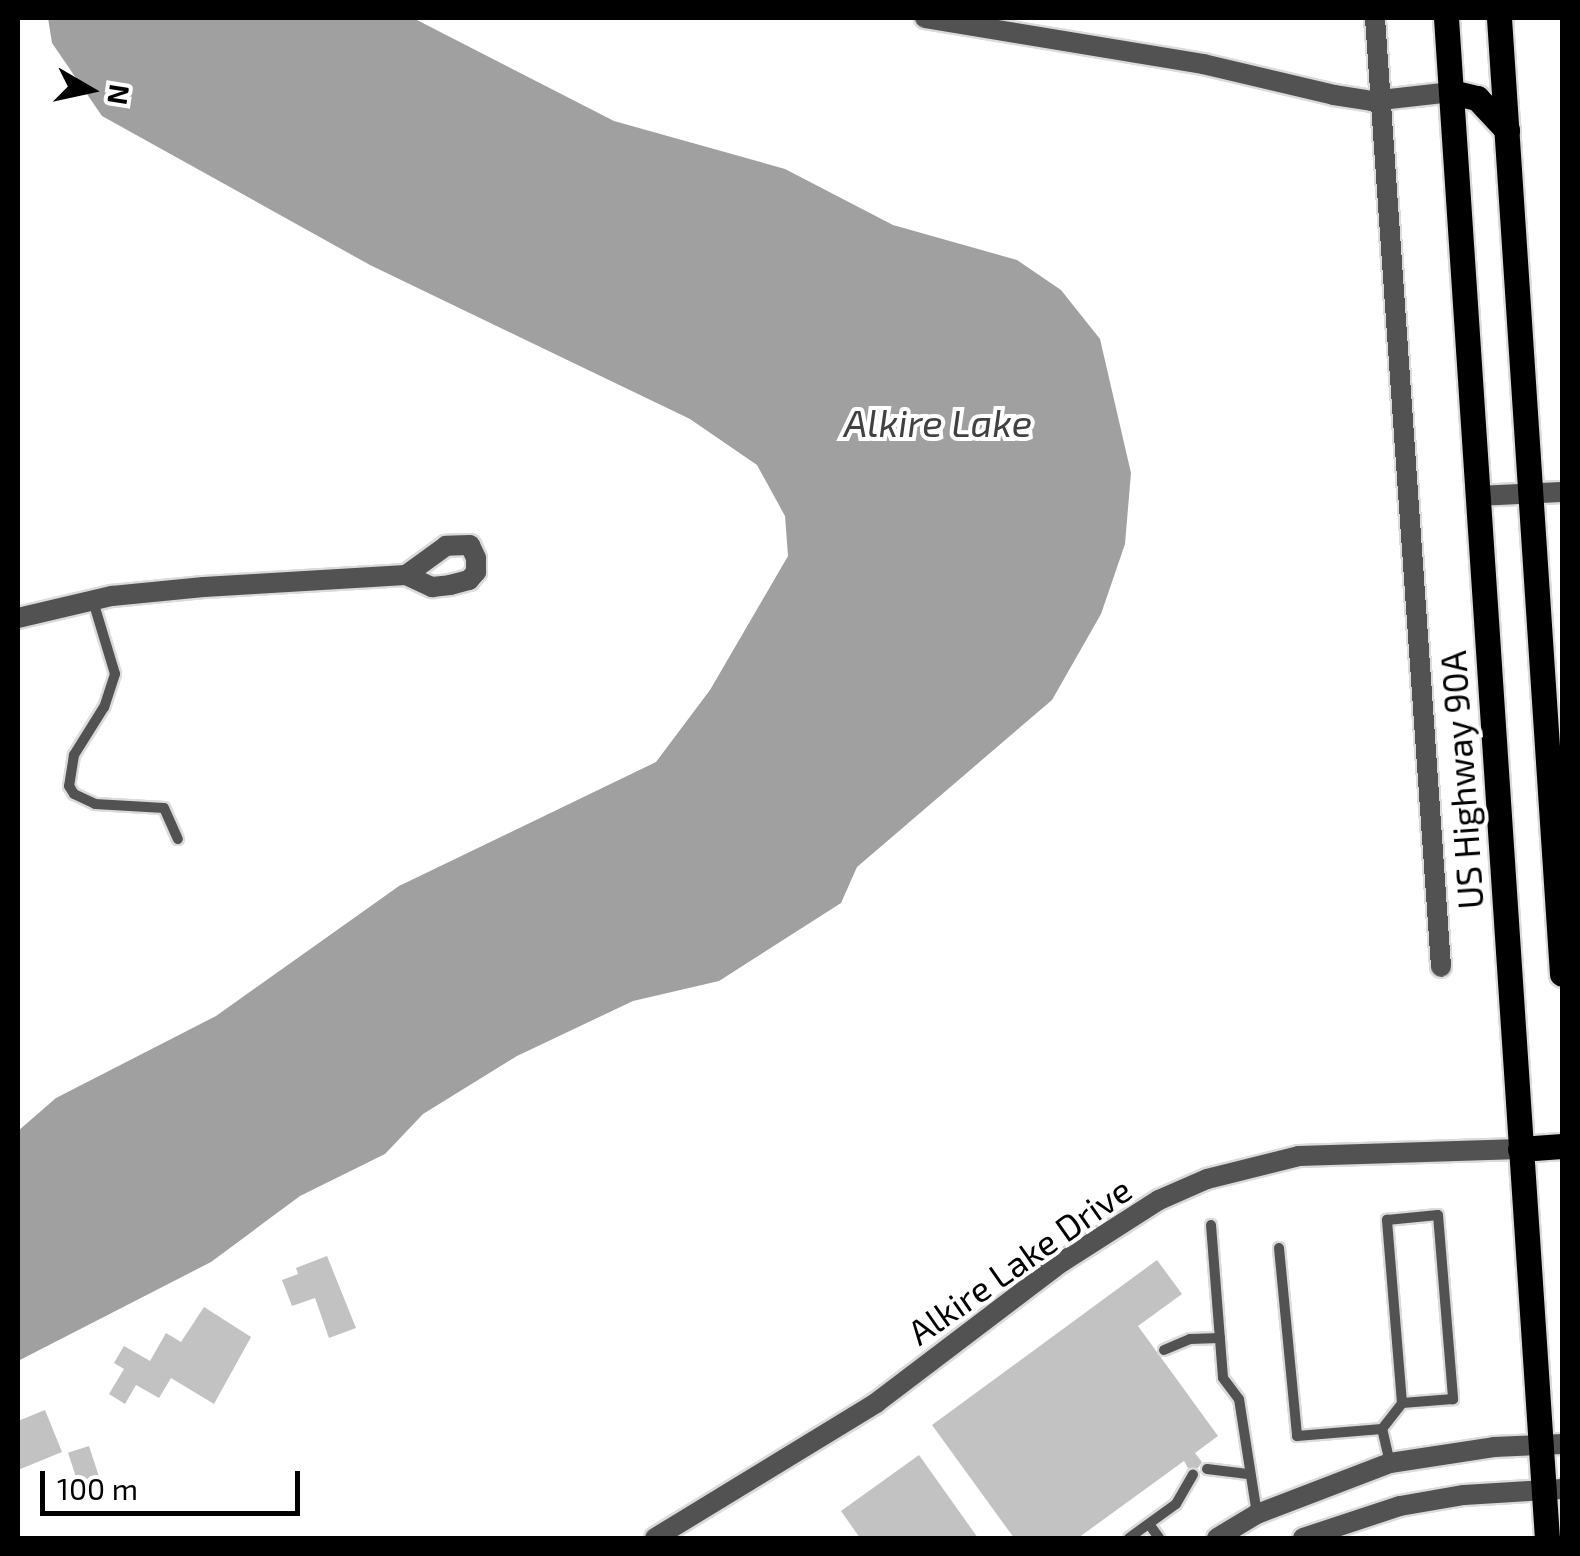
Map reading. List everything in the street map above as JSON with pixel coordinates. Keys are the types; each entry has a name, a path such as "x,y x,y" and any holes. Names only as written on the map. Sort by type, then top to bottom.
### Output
{"main road":[{"name":"US Highway 90A","path":"1446,18 1520,1149 1551,1445 1553,1490 1546,1538"},
{"path":"1500,18 1562,974"},
{"path":"1451,92 1477,98 1507,130"},
{"path":"1520,1149 1562,1146"}],"street":[{"path":"925,18 1203,64 1334,96 1382,99 1451,92"},
{"path":"1375,18 1441,967"},
{"path":"1477,496 1562,492"},
{"path":"18,618 93,600 204,587 406,575"},
{"name":"Alkire Lake Drive","path":"655,1538 876,1403 1062,1262 1160,1200 1208,1179 1298,1156 1520,1149"},
{"path":"1217,1538 1257,1514 1390,1463 1494,1447 1551,1445"},
{"path":"1304,1538 1400,1506 1553,1490"}],"lane":[{"path":"93,600 115,674 104,707 74,755 69,786 74,794 95,804 164,808 178,839"},
{"path":"1279,1248 1297,1436 1382,1429 1402,1403 1387,1220 1438,1215 1453,1399 1402,1403"},
{"path":"1211,1225 1223,1378 1239,1399 1257,1514"},
{"path":"1164,1350 1190,1340 1220,1338"},
{"path":"1382,1429 1390,1463"},
{"path":"1207,1470 1248,1474"},
{"path":"1129,1538 1176,1504 1194,1475"},
{"path":"1149,1524 1159,1538"}],"water":[{"name":"Alkire Lake","path":"48,18 413,18 614,121 785,169 893,225 1017,260 1061,290 1100,339 1131,473 1125,544 1101,614 1052,700 857,867 841,903 719,981 633,1001 517,1056 423,1114 385,1154 300,1196 211,1262 18,1361 18,1131 56,1098 216,1016 399,886 656,762 710,690 788,556 785,516 757,465 690,419 370,265 102,116 52,43"}],"building":[{"path":"327,1256 356,1328 329,1338 315,1298 292,1306 282,1280 298,1274 296,1268"},
{"path":"1157,1260 1182,1294 1138,1326 1218,1436 1195,1453 1202,1462 1198,1468 1188,1468 1184,1461 1078,1538 1014,1538 932,1425"},
{"path":"204,1307 251,1337 214,1404 171,1378 159,1398 136,1385 125,1404 109,1394 124,1369 114,1363 124,1346 150,1361 166,1333 181,1342"},
{"path":"45,1410 62,1452 18,1470 18,1421"},
{"path":"89,1446 101,1483 80,1490 68,1453"},
{"path":"919,1455 978,1538 860,1538 841,1511"}]}
